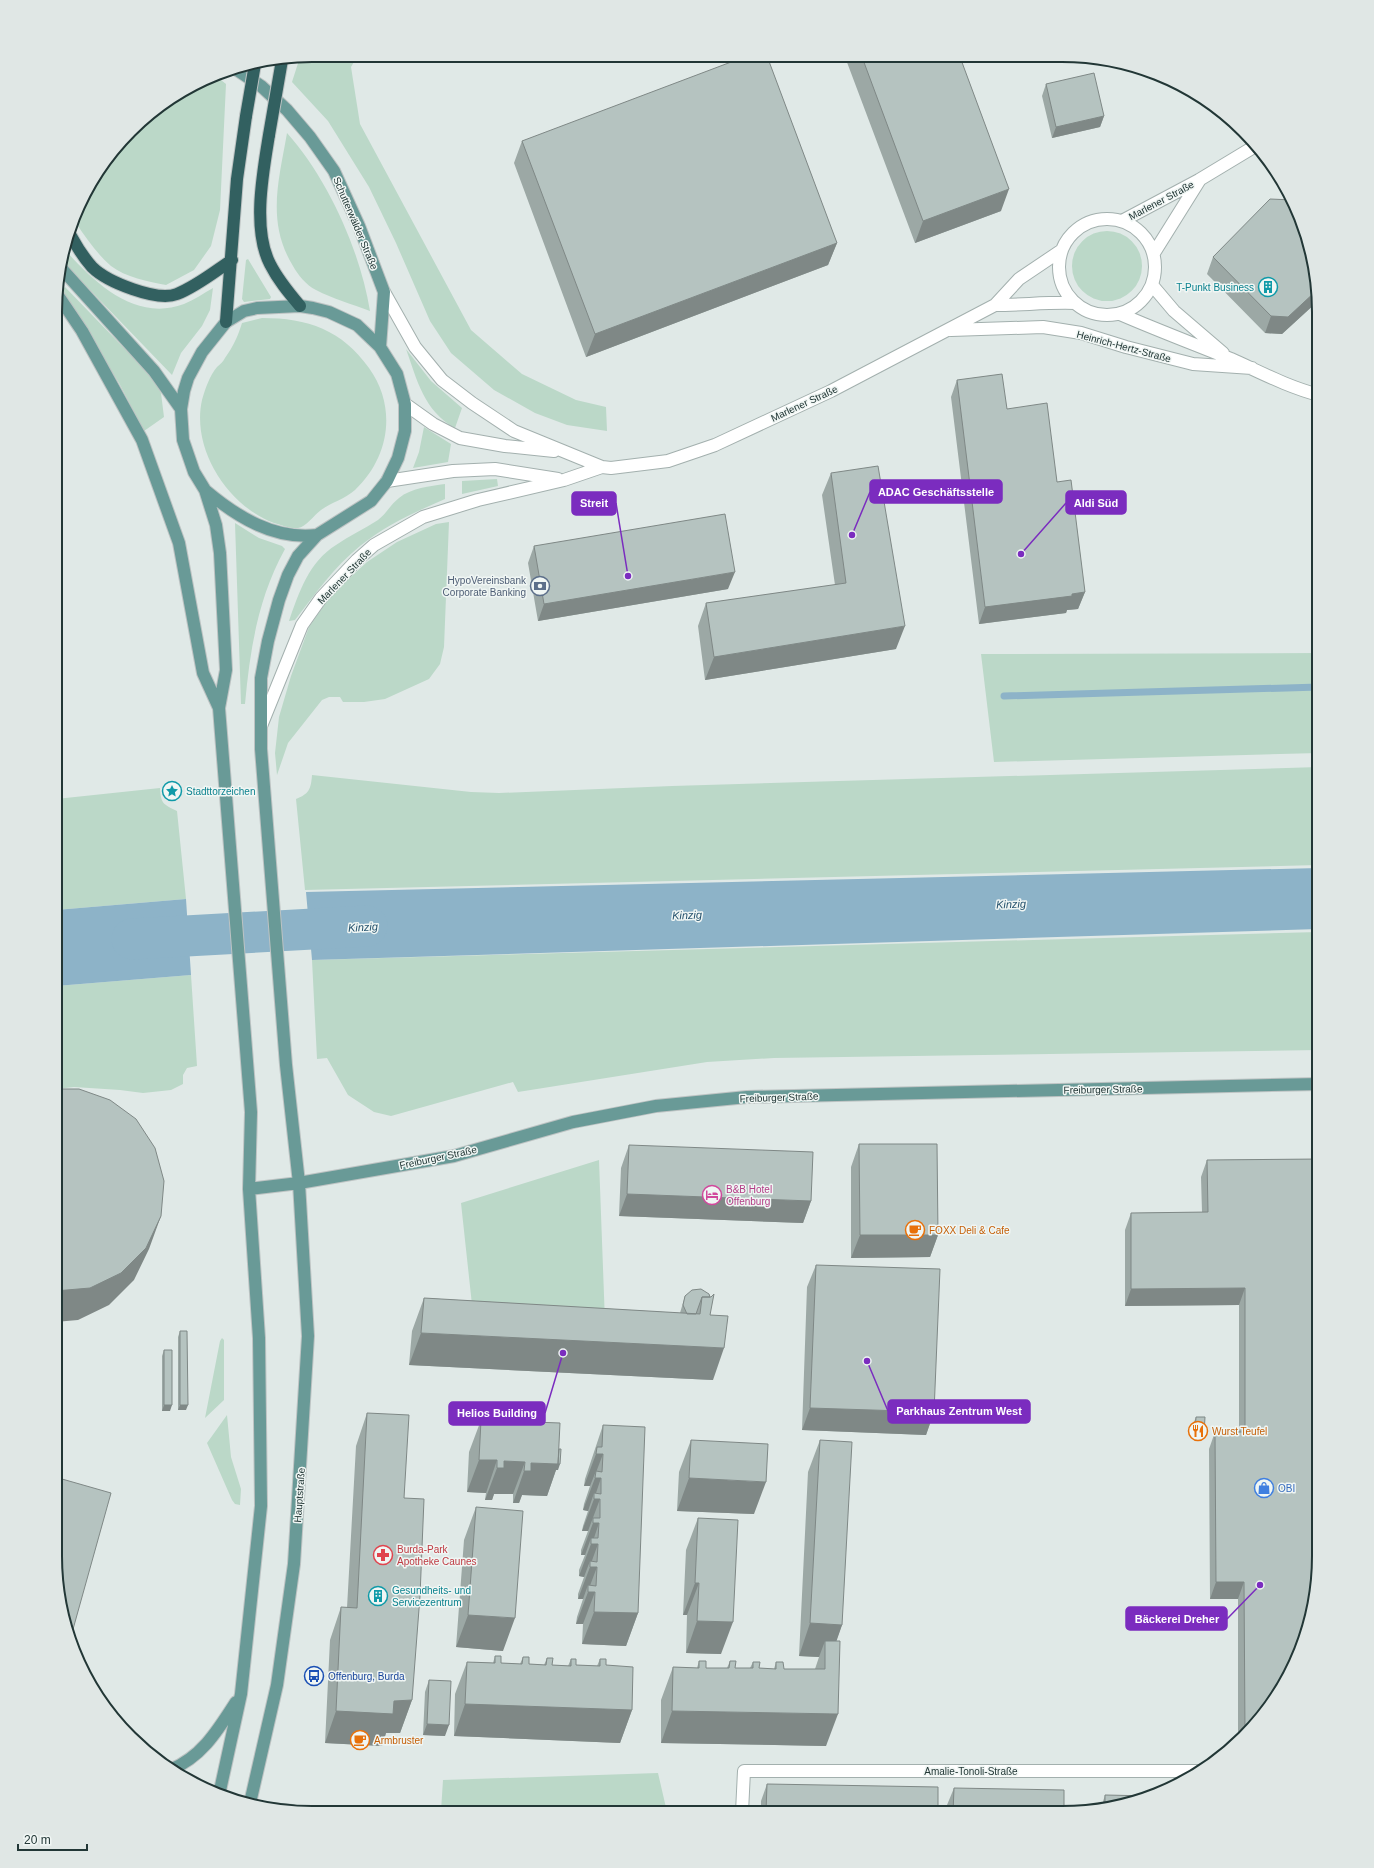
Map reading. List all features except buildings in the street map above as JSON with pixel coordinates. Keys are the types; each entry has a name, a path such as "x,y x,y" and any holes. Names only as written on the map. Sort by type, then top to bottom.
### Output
{"highway":[{"path":"281,64 269,135 262,189 261,230 269,263 280,282 300,306"},
{"path":"226,322 232,260 237,179 254,69"},
{"path":"73,239 92,267 118,284 148,294 175,295 200,282 232,260"}],"main road":[{"name":"Schutterwälder Straße","path":"241,73 261,86 287,110 310,137 334,171 359,226 384,292 380,347"},
{"path":"65,273 154,371 181,409"},
{"path":"63,302 82,331 142,440 179,543 203,672 219,708"},
{"path":"220,1788 241,1694 261,1506 259,1338 254,1240 249,1189 251,1112 219,708 226,670 220,553 216,525 205,490 194,472 183,440 181,409 188,378 208,344 226,322 244,312 257,308 300,306 329,312 357,325 380,347 397,374 405,404 405,431 398,458 387,481 371,501 317,535 298,556 288,575 279,600 268,642 261,678 260,729"},
{"path":"205,490 238,515 266,528 290,536 317,535"},
{"name":"Marlener Straße","path":"260,729 286,1065"},
{"name":"Hauptstraße","path":"251,1798 277,1685 294,1564 308,1336 299,1183 286,1065"},
{"name":"Freiburger Straße","path":"249,1189 299,1183 454,1156 574,1122 656,1106 686,1103 747,1097 1312,1084"},
{"path":"176,1766 195,1755 206,1746 241,1694"}],"street":[{"name":"Marlener Straße","path":"1122,221 1199,180 1251,149"},
{"name":"Marlener Straße","path":"1154,253 1199,180"},
{"path":"1105,219 1122,221 1136,228 1147,239 1154,253 1156,269 1152,285 1140,303 1120,314 1108,316 1087,311 1075,303 1066,292 1060,278 1059,264 1062,250 1073,234 1088,223 1105,219"},
{"name":"Marlener Straße","path":"260,729 302,625 321,598 357,560 374,545 423,517 478,500 564,480 602,467 617,467 668,461 715,445 831,391 995,305 1019,280 1062,250"},
{"name":"Heinrich-Hertz-Straße","path":"1152,285 1174,311 1230,359"},
{"name":"Marlener Straße","path":"384,292 415,347 442,380 472,404 514,430 602,467"},
{"name":"Marlener Straße","path":"995,305 1027,305 1052,302 1075,303"},
{"name":"Heinrich-Hertz-Straße","path":"1120,314 1162,333 1252,368 1299,390 1312,393"},
{"name":"Heinrich-Hertz-Straße","path":"948,330 1044,327 1081,333 1144,352 1193,364 1252,368"},
{"name":"Marlener Straße","path":"405,404 433,424 460,438 504,446 567,452"},
{"name":"Marlener Straße","path":"387,481 453,471 495,469 564,480"},
{"name":"Amalie-Tonoli-Straße","path":"742,1806 744,1771 1181,1776"}],"green space":[{"path":"354,62 351,67 360,124 471,330 522,374 576,400 606,407 607,431 567,425 535,413 494,390 451,353 430,321 396,243 369,187 328,121 292,82 298,63"},
{"path":"220,79 226,84 220,210 211,246 194,270 166,285 145,281 123,273 111,266 88,240 78,225 81,216 95,187 124,147 147,124 187,95"},
{"path":"287,133 302,151 316,172 329,193 340,216 359,264 370,311 312,288 297,273 285,250 277,217 277,201 278,184"},
{"path":"1100,231 1114,231 1127,237 1136,246 1140,252 1142,266 1140,280 1132,291 1121,299 1114,301 1100,301 1093,299 1082,291 1074,280 1072,273 1072,259 1074,252 1082,241 1093,233"},
{"path":"69,254 90,276 118,297 133,304 150,308 166,308 184,304 213,288 210,310 202,326 181,353 172,375 67,266"},
{"path":"248,259 271,297 270,299 244,302 242,299 246,260"},
{"path":"65,287 153,378 161,393 164,417 144,431 119,383 63,295"},
{"path":"262,318 294,320 323,329 335,335 359,355 369,368 378,383 384,399 386,431 376,462 367,477 351,493 325,507 304,525 298,528 274,523 257,515 242,504 228,490 217,474 208,456 202,438 200,419 202,400 214,370 223,361 230,350 242,323"},
{"path":"406,349 431,381 462,408 455,428 444,421 429,404 418,383"},
{"path":"424,427 451,444 448,462 413,468 419,452"},
{"path":"497,479 498,486 462,494 462,481"},
{"path":"445,484 445,499 390,525 370,538 333,572 295,620 289,621 306,578 327,552 378,520 396,500 409,492 421,488"},
{"path":"449,522 444,647 440,664 429,679 385,699 364,702 343,702 340,697 329,697 322,700 288,743 277,775 275,753 279,717 291,676 309,627 332,594 367,562 397,542 436,524"},
{"path":"235,523 259,538 282,546 285,549 268,586 257,624 245,704 241,704"},
{"path":"1312,653 1312,753 994,762 981,654"},
{"path":"1312,767 1312,865 305,890 296,799 307,793 311,784 312,775 471,792 499,793 672,786"},
{"path":"160,788 161,797 164,803 177,811 186,899 62,909 62,798"},
{"path":"1312,932 1312,1050 774,1058 707,1062 518,1092 513,1082 391,1116 374,1112 348,1095 327,1058 317,1059 312,960"},
{"path":"191,975 197,1066 187,1068 183,1075 183,1084 171,1090 143,1093 74,1087 62,1088 62,986"},
{"path":"599,1160 605,1322 473,1314 461,1203"},
{"path":"222,1338 224,1340 224,1400 205,1418 220,1341"},
{"path":"227,1415 231,1457 241,1489 240,1505 235,1504 232,1500 207,1443"},
{"path":"658,1773 666,1806 441,1806 443,1780"}],"water":[{"path":"1312,868 1312,929 312,960 306,892"},
{"path":"186,899 191,975 62,986 62,909"}],"waterway":[{"path":"1004,696 1312,687"},
{"name":"Kinzig","path":"132,939 367,926"}],"place":[{"name":"T-Punkt Business","path":"1268,287"},
{"name":"ADAC Geschäftsstelle","path":"852,535"},
{"name":"Aldi Süd","path":"1021,554"},
{"name":"Streit","path":"628,576"},
{"name":"HypoVereinsbank Corporate Banking","path":"540,586"},
{"name":"Stadttorzeichen","path":"172,791"},
{"name":"B&B Hotel Offenburg","path":"712,1195"},
{"name":"FOXX Deli & Cafe","path":"915,1230"},
{"name":"Helios Building","path":"563,1353"},
{"name":"Parkhaus Zentrum West","path":"867,1361"},
{"name":"Wurst Teufel","path":"1198,1431"},
{"name":"OBI","path":"1264,1488"},
{"name":"Burda-Park Apotheke Caunes","path":"383,1555"},
{"name":"Bäckerei Dreher","path":"1260,1585"},
{"name":"Gesundheits- und Servicezentrum","path":"378,1596"},
{"name":"Offenburg, Burda","path":"314,1676"},
{"name":"Armbruster","path":"360,1740"}]}
